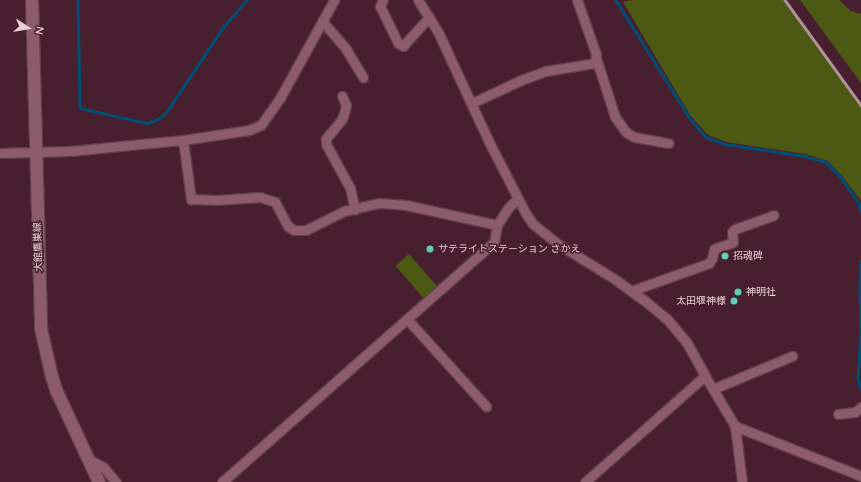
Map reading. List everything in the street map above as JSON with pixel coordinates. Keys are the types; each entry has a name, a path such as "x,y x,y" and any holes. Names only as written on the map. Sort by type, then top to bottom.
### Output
{"main road":[{"name":"大館鷹巣線","path":"32,0 34,152 41,329 57,392 99,482"}],"street":[{"path":"0,153 75,150 183,140 249,130 261,125 280,98 334,0"},
{"path":"383,0 380,6 398,43 403,46 429,17"},
{"path":"418,0 438,32 490,144 526,214 533,224 555,242 631,291 667,319 687,343 705,376 736,426 742,482"},
{"path":"577,0 615,117 626,132 634,137 668,143"},
{"path":"322,21 346,49 363,77"},
{"path":"472,103 521,80 546,71 595,63 596,58"},
{"path":"342,96 346,105 342,119 326,139 326,144 350,188 356,209"},
{"path":"183,140 191,199 216,200 260,197 275,202 288,226 294,230 306,230 344,211 380,203 406,206 498,225"},
{"path":"222,482 494,242 498,225 508,208 518,198"},
{"path":"631,291 709,263 714,249 733,242 732,232 735,229 774,216"},
{"path":"407,319 486,406"},
{"path":"713,389 792,356"},
{"path":"585,482 705,376"},
{"path":"838,414 855,412 861,407"},
{"path":"736,426 861,476"},
{"path":"88,459 103,467 116,482"}],"green space":[{"path":"632,0 785,0 861,104 861,201 843,177 828,161 805,154 726,142 708,135 690,115 623,2"},
{"path":"800,0 839,0 851,11 861,14 861,83"},
{"path":"409,254 438,287 424,299 395,266"}],"waterway":[{"path":"78,0 80,108 147,123 156,120 165,114 224,26 247,0"},
{"path":"616,0 689,117 706,137 725,144 804,156 826,162 840,176 859,203 861,212"},
{"path":"861,260 861,332"},
{"path":"861,334 858,378 861,389"}],"railway":[{"path":"785,0 861,105"}],"place":[{"name":"サテライトステーション さかえ","path":"430,249"},
{"name":"招魂碑","path":"725,256"},
{"name":"神明社","path":"738,292"},
{"name":"太田堰神様","path":"734,301"}]}
